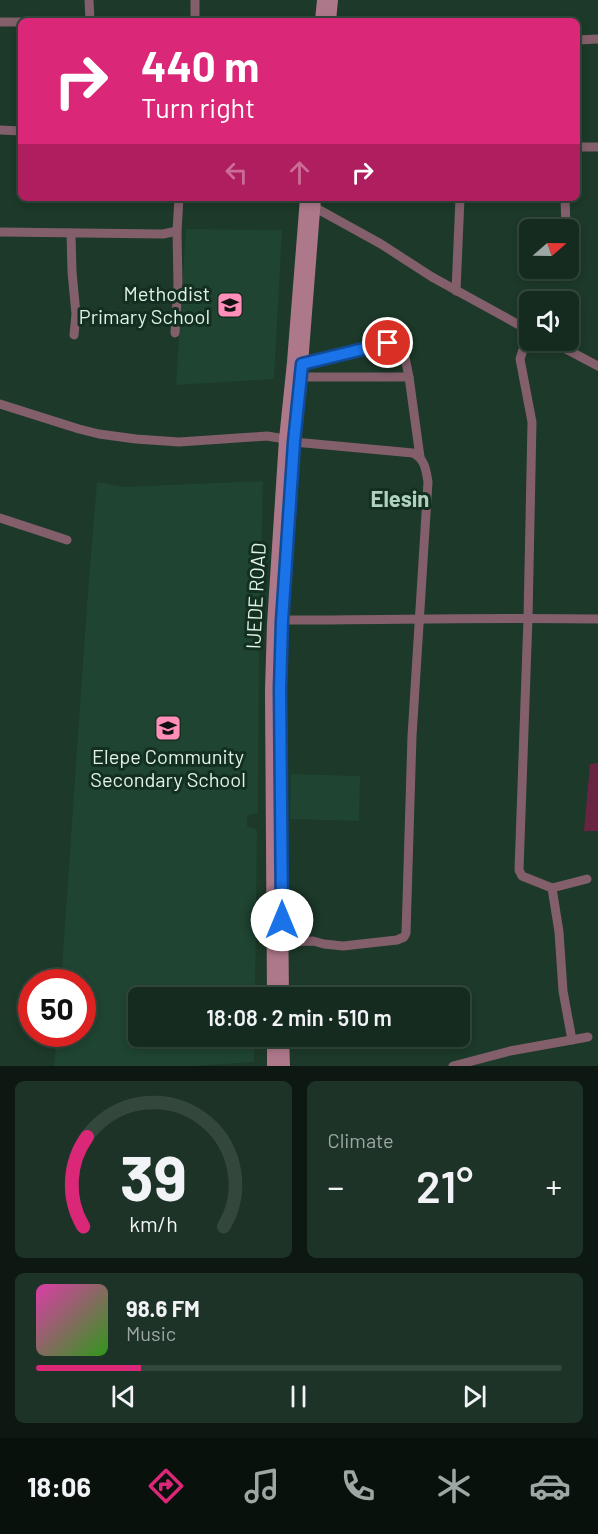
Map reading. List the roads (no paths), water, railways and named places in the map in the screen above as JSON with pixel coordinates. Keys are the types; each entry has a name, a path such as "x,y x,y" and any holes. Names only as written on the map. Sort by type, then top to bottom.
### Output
{"main road":[{"path":"321,18 323,0"},
{"path":"330,18 332,0"},
{"name":"IJEDE ROAD","path":"283,987 273,624 290,441 302,364 312,201"},
{"name":"IJEDE ROAD","path":"273,987 276,690 282,621 293,362 312,201"},
{"path":"273,1047 273,1066"},
{"path":"284,1047 284,1066"}],"street":[{"path":"89,0 90,18"},
{"path":"195,0 195,18"},
{"path":"0,22 18,22"},
{"path":"580,40 598,39"},
{"path":"0,130 18,131"},
{"path":"580,147 598,147"},
{"path":"175,333 179,201"},
{"path":"312,201 432,277 519,326"},
{"path":"456,291 460,201"},
{"path":"565,201 566,219"},
{"path":"0,232 163,234 177,231"},
{"path":"71,233 76,314 74,335"},
{"path":"282,942 313,941 343,946 397,940 404,937 406,933 412,736 428,482 425,466 420,457 409,377 401,347 398,344 388,343 302,364"},
{"path":"523,351 520,359 532,422 519,870 522,876 552,888 587,879"},
{"path":"571,351 597,364"},
{"path":"300,377 409,377"},
{"path":"0,404 89,432 136,439 179,442 267,436 290,441 413,453 420,457"},
{"path":"0,518 67,540"},
{"path":"282,621 528,618 598,620"},
{"path":"552,888 559,932 563,991 572,1040"},
{"path":"453,1066 588,1037"}],"place":[{"name":"Methodist Primary School","path":"230,305"},
{"name":"Elepe Community Secondary School","path":"168,728"}],"district":[{"name":"Elesin","path":"400,499"}]}
